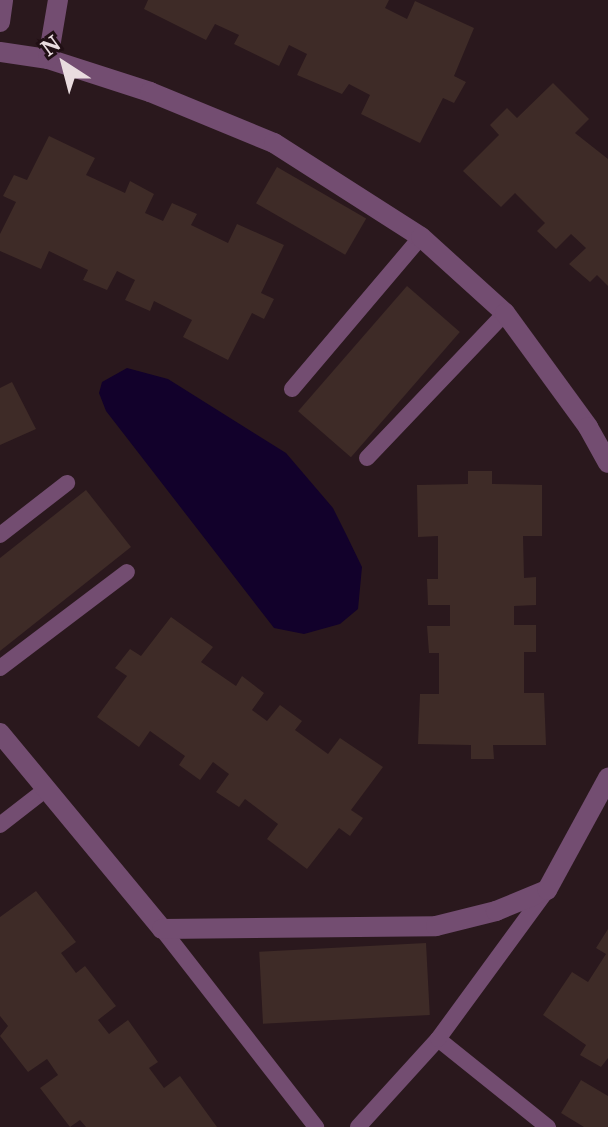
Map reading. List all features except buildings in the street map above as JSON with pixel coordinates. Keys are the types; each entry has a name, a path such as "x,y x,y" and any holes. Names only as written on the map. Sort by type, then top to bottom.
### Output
{"street":[{"path":"0,22 3,0"},
{"path":"48,59 58,0"},
{"path":"0,52 48,59 150,92 274,143 421,237 505,313 607,457"},
{"path":"0,733 162,929 294,932 458,922 547,890 608,778"}],"lane":[{"path":"292,389 421,237"},
{"path":"367,458 505,313"},
{"path":"0,535 67,483"},
{"path":"0,668 127,572"},
{"path":"0,825 45,790"},
{"path":"358,1127 438,1039 547,890"},
{"path":"162,929 316,1127"},
{"path":"438,1039 548,1127"}],"shaded area":[{"path":"127,368 168,379 286,453 333,508 362,567 358,609 340,624 304,634 274,628 106,411 99,393 102,382"}]}
